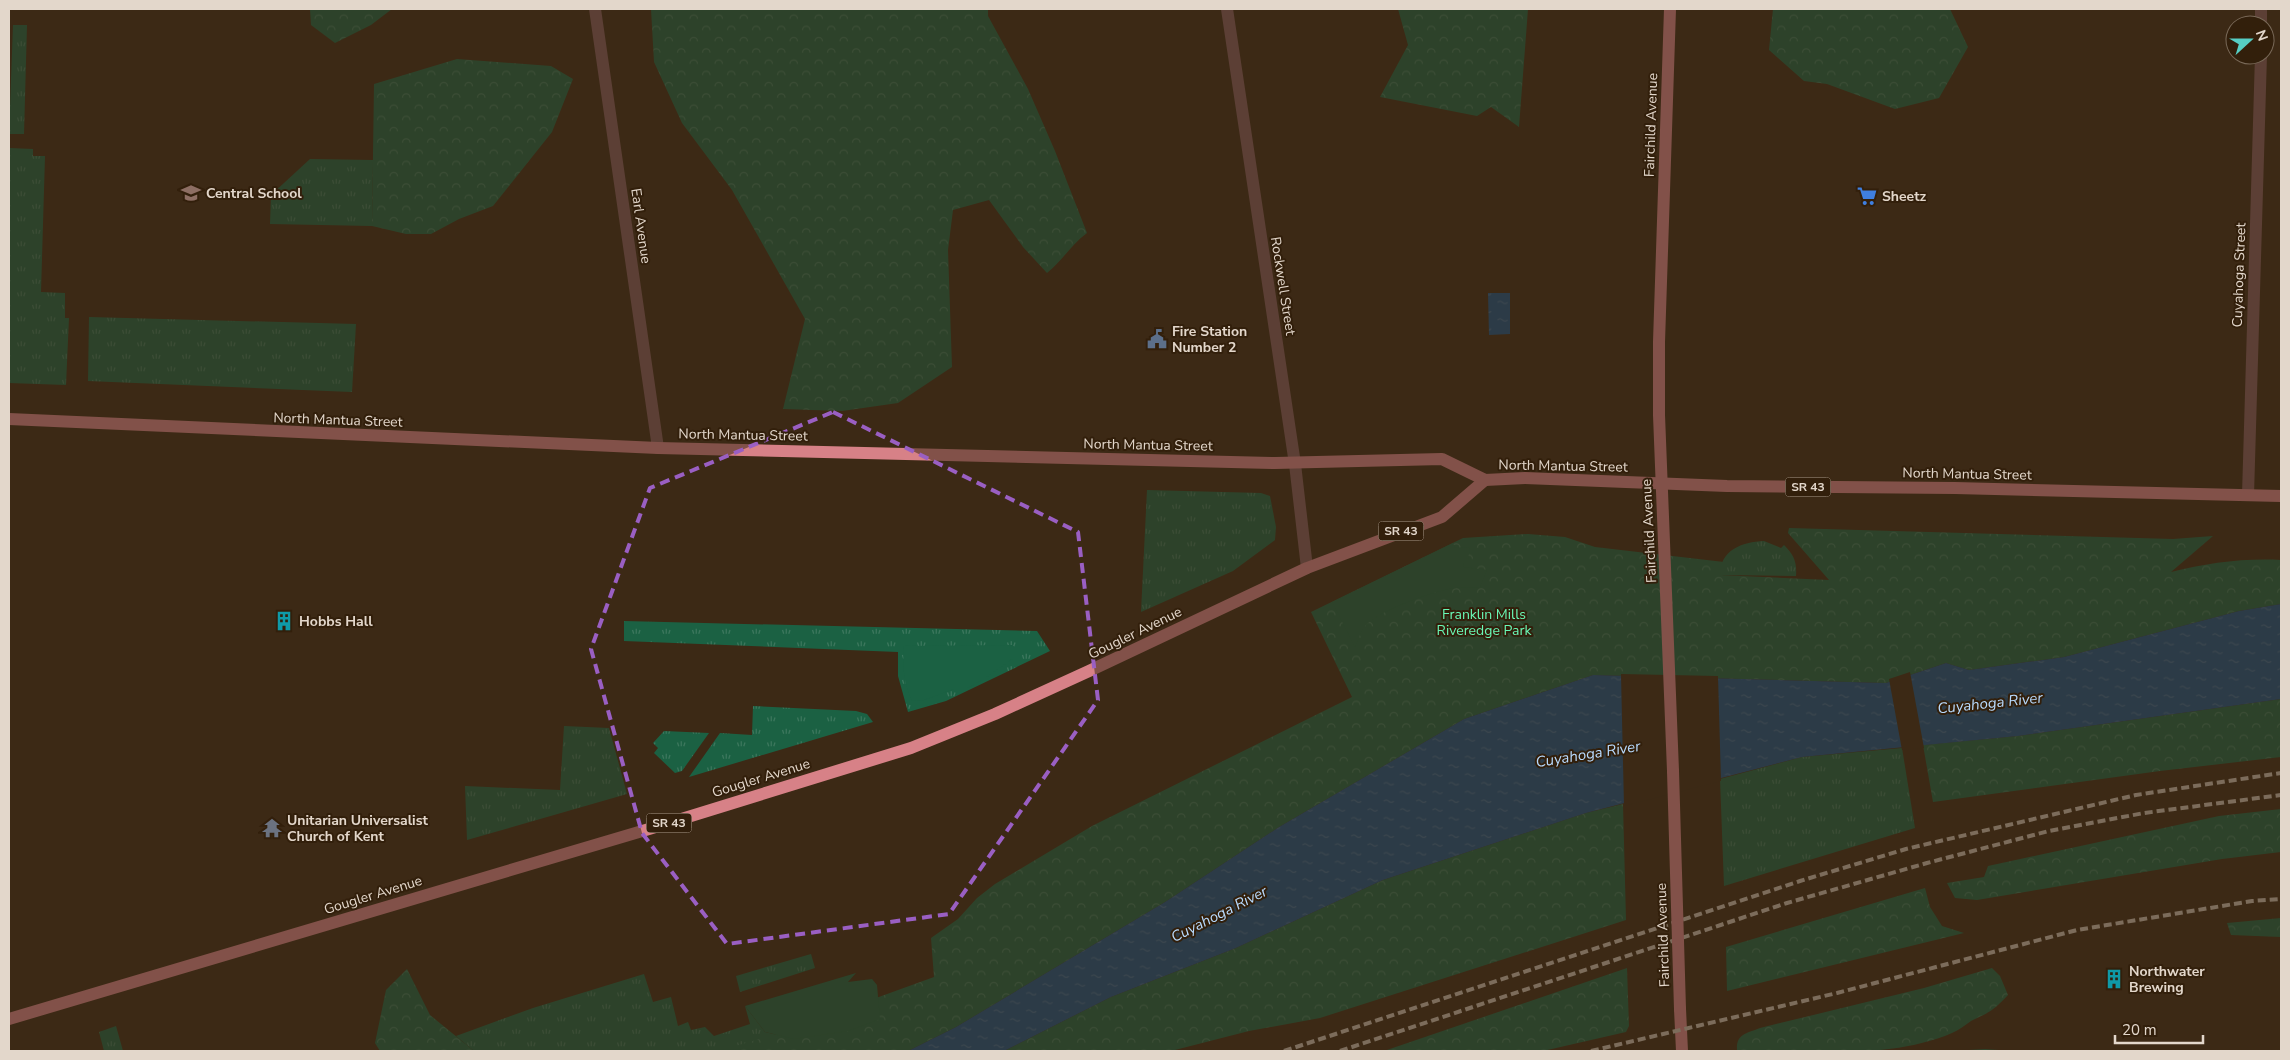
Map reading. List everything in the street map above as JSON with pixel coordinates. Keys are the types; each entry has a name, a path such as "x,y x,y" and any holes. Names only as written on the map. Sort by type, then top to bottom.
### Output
{"main road":[{"name":"Fairchild Avenue","path":"1670,9 1659,342 1661,484 1669,620 1682,1051"},
{"name":"North Mantua Street","path":"9,419 658,448 1295,464 1442,459 1486,480 1525,478 1661,484 2281,496"},
{"name":"Gougler Avenue","path":"9,1019 649,829 911,748 995,714 1307,568 1442,517 1486,480"},
{"path":"1675,1051 1680,1030"}],"street":[{"name":"Earl Avenue","path":"594,9 658,448"},
{"name":"Rockwell Street","path":"1227,9 1295,464 1307,568"},
{"name":"Cuyahoga Street","path":"2248,495 2260,65"}],"highlighted area":[{"path":"833,412 1078,532 1098,700 949,914 727,944 642,833 591,649 650,488"}],"green space":[{"path":"310,9 392,9 371,25 335,43 311,25"},
{"path":"651,9 988,9 988,16 1028,89 1087,233 1047,273 1023,247 989,200 953,210 948,250 952,367 898,403 842,411 783,409 805,319 732,190 682,123 654,62"},
{"path":"1398,9 1528,9 1519,127 1491,107 1477,116 1380,97 1408,45"},
{"path":"1773,9 1950,9 1968,47 1939,98 1895,109 1827,84 1804,81 1769,50"},
{"path":"13,25 27,25 24,134 9,134"},
{"path":"457,59 551,66 573,79 552,132 493,206 459,219 431,234 406,234 372,226 374,84"},
{"path":"9,148 33,149 33,156 45,156 41,292 65,293 65,318 69,318 66,385 9,383"},
{"path":"310,159 373,160 372,226 270,224 271,195"},
{"path":"89,317 356,324 352,392 88,381"},
{"path":"1147,490 1261,493 1270,496 1276,527 1275,540 1233,571 1141,612"},
{"name":"Franklin Mills Riveredge Park","path":"1789,528 2173,539 2213,536 2171,572 2226,562 2281,560 2281,604 2239,611 2064,657 1969,670 1946,663 1886,683 1593,675 1464,719 1279,827 1165,902 956,1027 908,1051 718,1051 774,1035 934,977 931,938 958,919 977,898 995,884 1092,826 1352,697 1311,612 1463,538 1528,534 1565,537 1595,547 1724,562 1720,575 1829,580 1788,533"},
{"path":"1764,541 1781,548 1784,545 1795,563 1796,576 1720,575 1724,559 1734,549 1748,543"},
{"path":"1453,543 1455,548 1470,547 1468,559 1463,563 1464,567 1487,570 1480,587 1453,588 1440,591 1389,610 1378,616 1363,629 1355,647 1332,602"},
{"path":"624,621 1037,631 1050,651 946,701 908,712 898,676 898,652 624,641"},
{"path":"1012,645 1015,648 1015,657 984,679 966,689 954,689 924,700 912,701 904,674 904,646"},
{"path":"2281,699 2281,757 2160,771 1933,802 1923,745 2018,736"},
{"path":"753,706 856,711 867,714 873,722 689,777 720,733 752,735"},
{"path":"564,726 609,728 627,794 467,840 465,786 560,790"},
{"path":"664,731 709,733 682,771 675,773 654,753 658,748 653,743"},
{"path":"1902,748 1915,828 1724,886 1720,779 1802,757"},
{"path":"1623,804 1626,920 1320,1018 1249,1031 1171,1051 1004,1051 1111,997 1236,948 1383,880 1586,813"},
{"path":"2281,809 2281,852 2222,859 1977,900 1955,898 1947,883 1984,877 1988,866 2219,816"},
{"path":"1925,888 1930,907 1942,926 1964,933 1727,991 1726,947"},
{"path":"2281,918 2281,937 2231,935 2227,923"},
{"path":"811,954 815,968 740,992 736,976"},
{"path":"1627,968 1629,1026 1626,1032 1543,1051 1384,1051"},
{"path":"1992,968 2000,976 2008,995 1995,1008 1955,1032 1928,1042 1874,1051 1737,1051 1738,1041 1742,1035 1760,1028 1924,988"},
{"path":"407,969 430,1015 474,1051 380,1051 375,1043 386,990"},
{"path":"856,973 848,982 872,979 877,985 880,1019 848,1031 794,1039 765,1032 745,1006"},
{"path":"644,974 653,1002 671,997 678,1026 688,1022 691,1030 705,1027 714,1036 750,1024 745,1006 765,1032 794,1039 821,1051 474,1051 456,1036 533,1008"},
{"path":"116,1026 123,1051 104,1051 99,1032"},
{"path":"1985,1049 2012,1051 1952,1051"}],"water":[{"path":"1488,293 1510,293 1510,334 1489,335"},
{"name":"Cuyahoga River","path":"2281,604 2281,699 2018,736 1802,757 1586,813 1383,880 1236,948 1111,997 1004,1051 908,1051 956,1027 1165,902 1279,827 1464,719 1593,675 1886,683 1946,663 1969,670 2064,657 2239,611"}],"pier":[{"path":"1910,672 1924,748 1902,750 1889,679"},
{"path":"1621,674 1718,676 1721,781 1624,806"}],"railway":[{"path":"1284,1051 1800,881 1906,849 2136,795 2281,773"},
{"path":"1340,1051 1787,903 1927,863 2049,831 2144,813 2281,795"},
{"path":"1591,1051 1837,993 2077,930 2252,901 2281,899"}],"place":[{"name":"Central School","path":"191,193"},
{"name":"Sheetz","path":"1867,196"},
{"name":"Fire Station Number 2","path":"1157,339"},
{"name":"Hobbs Hall","path":"284,621"},
{"name":"Unitarian Universalist Church of Kent","path":"272,828"},
{"name":"Northwater Brewing","path":"2114,979"}]}
